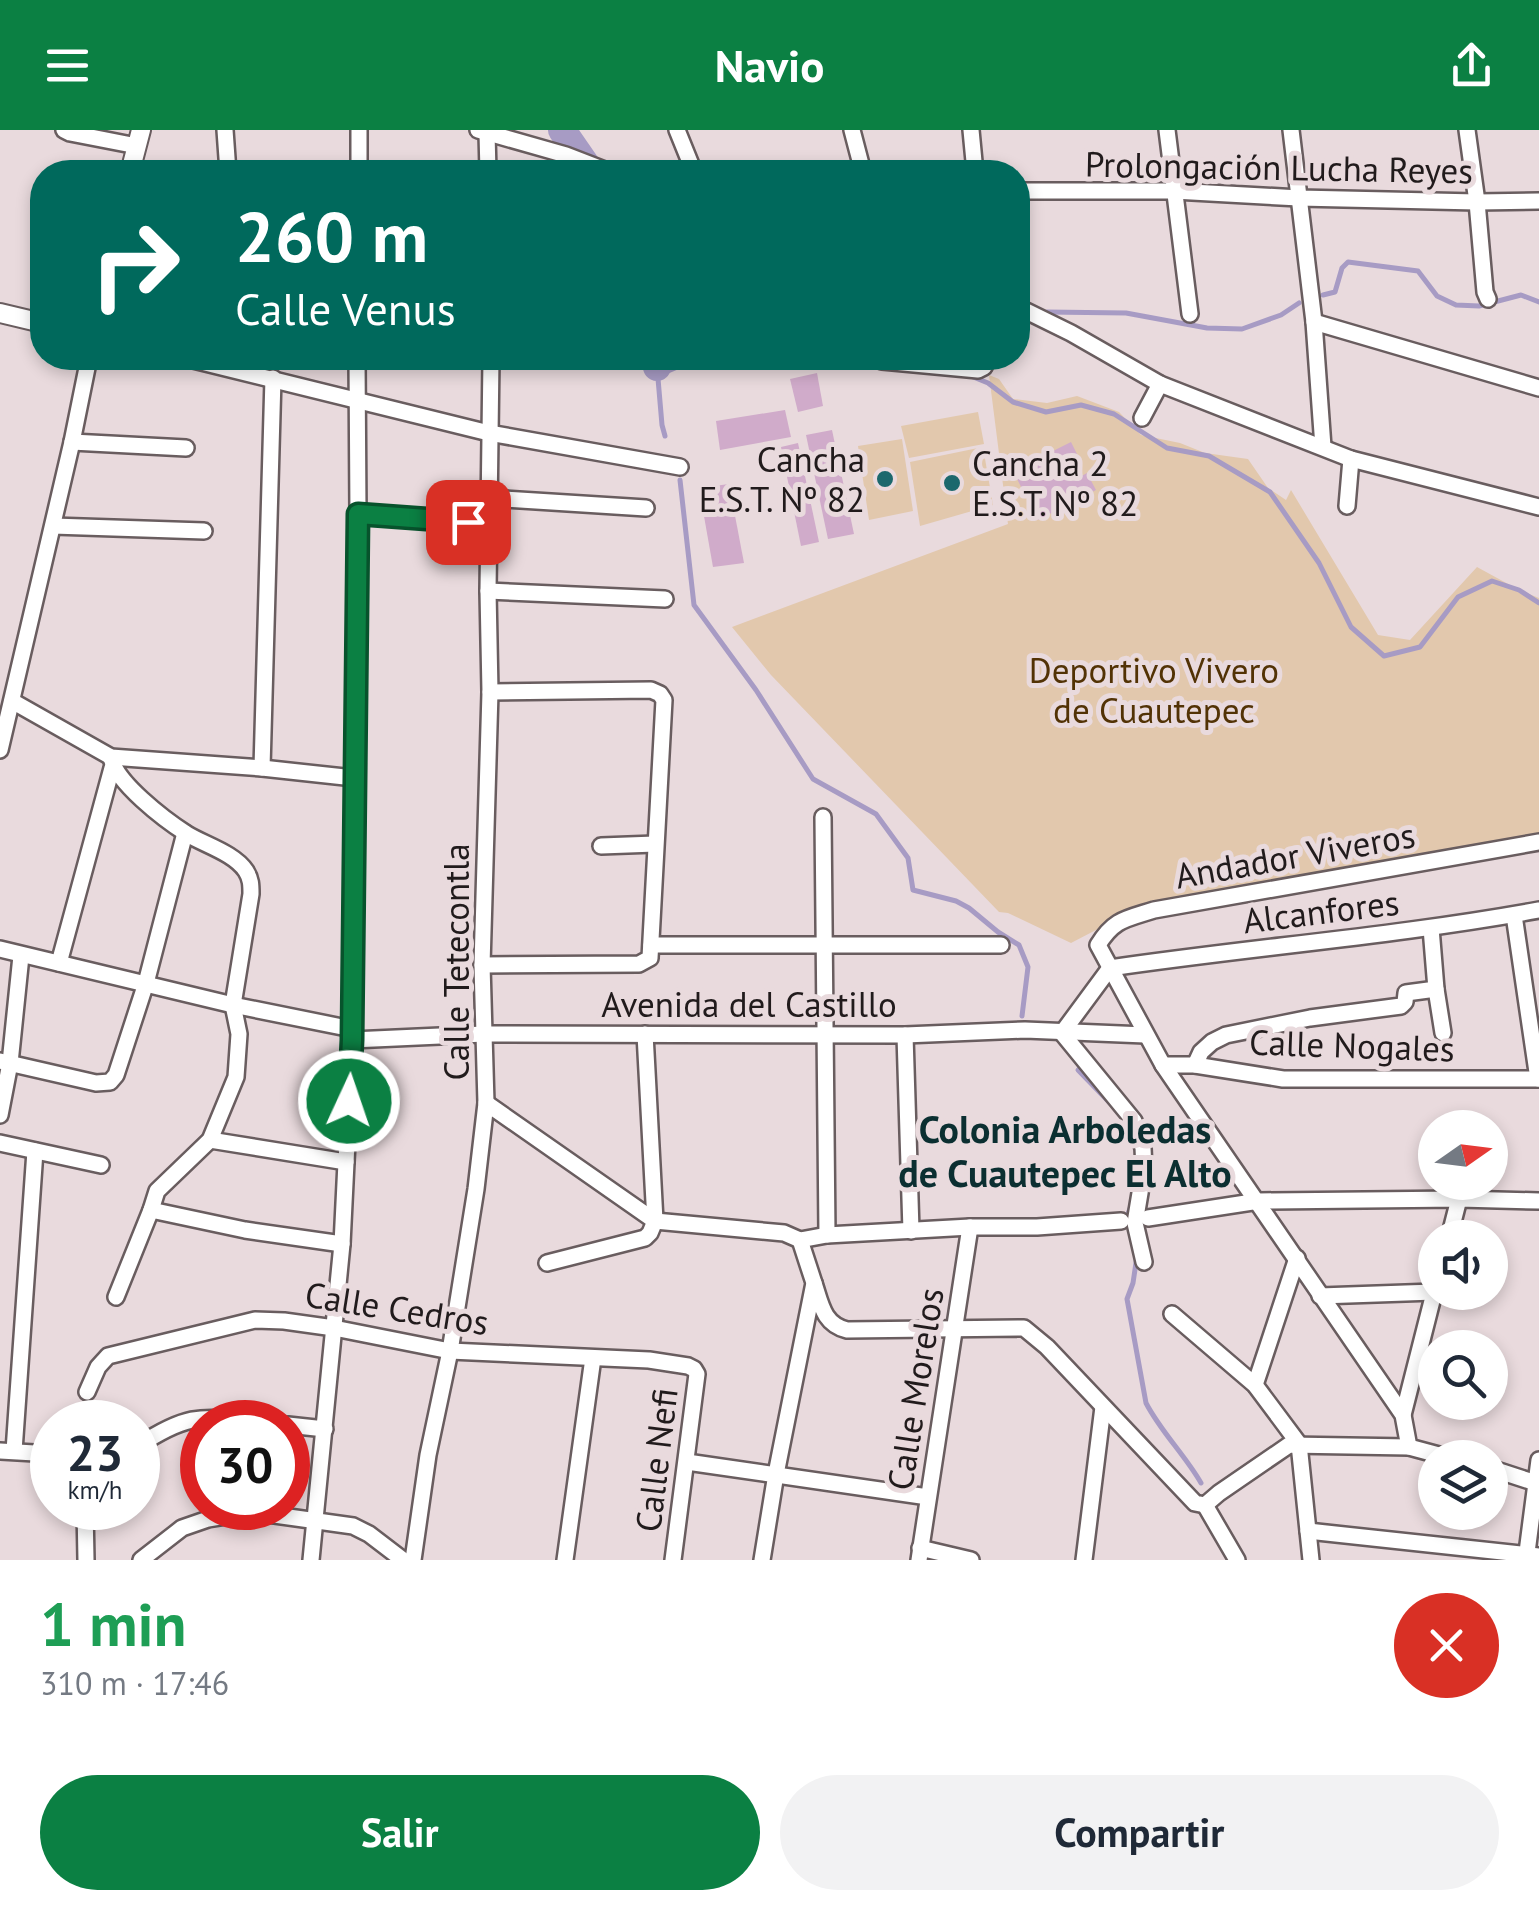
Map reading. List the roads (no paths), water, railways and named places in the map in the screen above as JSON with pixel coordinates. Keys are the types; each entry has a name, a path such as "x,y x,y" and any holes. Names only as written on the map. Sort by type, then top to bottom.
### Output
{"street":[{"path":"64,130 138,140"},
{"path":"226,130 227,160"},
{"path":"359,160 360,130"},
{"path":"677,130 689,160"},
{"path":"852,130 860,160"},
{"path":"971,130 975,160"},
{"path":"1167,130 1190,314"},
{"path":"1467,130 1488,299"},
{"path":"486,160 482,131 577,160"},
{"path":"1294,131 1323,447"},
{"name":"Prolongación Lucha Reyes","path":"1030,191 1539,201"},
{"path":"0,313 30,321"},
{"path":"1030,313 1160,384 1352,459 1539,506"},
{"path":"1314,322 1539,388"},
{"path":"0,750 86,370"},
{"path":"238,370 490,433 680,468"},
{"path":"310,1560 342,1244 352,1034 357,370"},
{"name":"Calle Tetecontla","path":"413,1560 476,1189 486,1102 482,964 490,692 491,370"},
{"path":"262,768 273,378"},
{"path":"1142,418 1160,384"},
{"path":"72,442 186,448"},
{"path":"1347,506 1352,459"},
{"path":"489,498 646,508"},
{"path":"358,514 489,523"},
{"path":"53,526 204,531"},
{"path":"488,591 665,599"},
{"path":"482,964 646,962 650,958 664,700 651,690 490,692"},
{"path":"12,702 112,762 151,807 237,862 252,881 234,1005 239,1034 236,1077 210,1140 156,1191 116,1298"},
{"path":"112,762 262,768 354,778"},
{"path":"59,962 112,762"},
{"path":"824,818 827,1235"},
{"path":"5,1062 96,1083 110,1082 116,1076 146,983 185,832"},
{"name":"Andador Viveros","path":"1110,968 1098,945 1107,930 1154,910 1539,842"},
{"path":"601,846 654,844"},
{"name":"Alcanfores","path":"1110,968 1431,928 1539,910"},
{"path":"1514,915 1539,1079"},
{"path":"1431,928 1444,1034"},
{"path":"651,945 1002,945"},
{"name":"Avenida del Castillo","path":"0,949 352,1034 905,1035 1024,1030 1145,1035"},
{"path":"0,1115 21,956"},
{"path":"1144,1262 1135,1223 1144,1169 1134,1121 1062,1033 1110,968 1164,1065 1403,1415 1409,1447"},
{"path":"1195,1064 1212,1042 1226,1036 1310,1018 1401,1006 1406,993 1436,990"},
{"path":"547,1263 645,1238 656,1221 645,1034"},
{"path":"905,1035 911,1232"},
{"name":"Calle Nogales","path":"1164,1065 1195,1064 1283,1078 1539,1079"},
{"path":"486,1102 656,1221 784,1233 800,1240 827,1235 1122,1220"},
{"path":"210,1140 346,1162"},
{"path":"0,1143 101,1165"},
{"path":"7,1451 35,1151"},
{"path":"1148,1218 1259,1201 1418,1199"},
{"path":"1500,1200 1539,1201"},
{"path":"151,1210 245,1230 342,1244"},
{"name":"Calle Morelos","path":"920,1554 970,1228"},
{"path":"800,1240 826,1320 835,1327 1024,1328 1047,1347 1194,1503 1206,1505"},
{"path":"1255,1386 1296,1258"},
{"path":"762,1560 814,1283"},
{"path":"1320,1296 1418,1292"},
{"path":"1403,1415 1430,1310"},
{"path":"1172,1314 1255,1386 1299,1444 1311,1560"},
{"name":"Calle Cedros","path":"87,1392 98,1367 108,1356 255,1320 334,1328 450,1351 649,1360 694,1369"},
{"path":"565,1560 593,1358"},
{"name":"Calle Nefi","path":"673,1560 697,1374 694,1369"},
{"path":"1084,1560 1103,1407"},
{"path":"310,1427 325,1429"},
{"path":"1206,1505 1289,1445 1418,1449"},
{"path":"1308,1530 1531,1557 1539,1460"},
{"path":"687,1462 928,1497"},
{"path":"1508,1474 1538,1483"},
{"path":"1206,1505 1238,1560"},
{"path":"141,1560 182,1528 208,1519 253,1514 353,1526 403,1560"},
{"path":"85,1530 86,1560"},
{"path":"920,1554 971,1560"}],"waterway":[{"path":"562,130 583,160"},
{"path":"1323,295 1335,292 1342,268 1348,262 1418,271 1437,296 1456,305 1479,306 1521,295 1539,302"},
{"path":"1047,312 1126,313 1207,328 1242,329 1281,315 1299,303"},
{"path":"657,370 665,436"},
{"path":"665,370 670,370"},
{"path":"971,376 1013,402 1046,412 1081,405 1114,414 1167,448 1209,456 1270,492 1319,563 1351,627 1384,656 1420,647 1458,597 1492,581 1519,590 1539,603"},
{"path":"680,480 694,605 756,690 813,779 876,814 908,858 913,890 956,901 1019,945 1028,967 1022,1016"},
{"path":"1078,1070 1110,1103"},
{"path":"1131,1236 1127,1216 1132,1204"},
{"path":"1137,1256 1127,1299 1146,1403 1201,1483"}],"place":[{"name":"Cancha E.S.T. Nº 82","path":"885,479"},
{"name":"Cancha 2 E.S.T. Nº 82","path":"952,483"}],"district":[{"name":"Colonia Arboledas de Cuautepec El Alto","path":"1065,1150"}],"park label":[{"name":"Deportivo Vivero de Cuautepec","path":"1154,690"}]}
